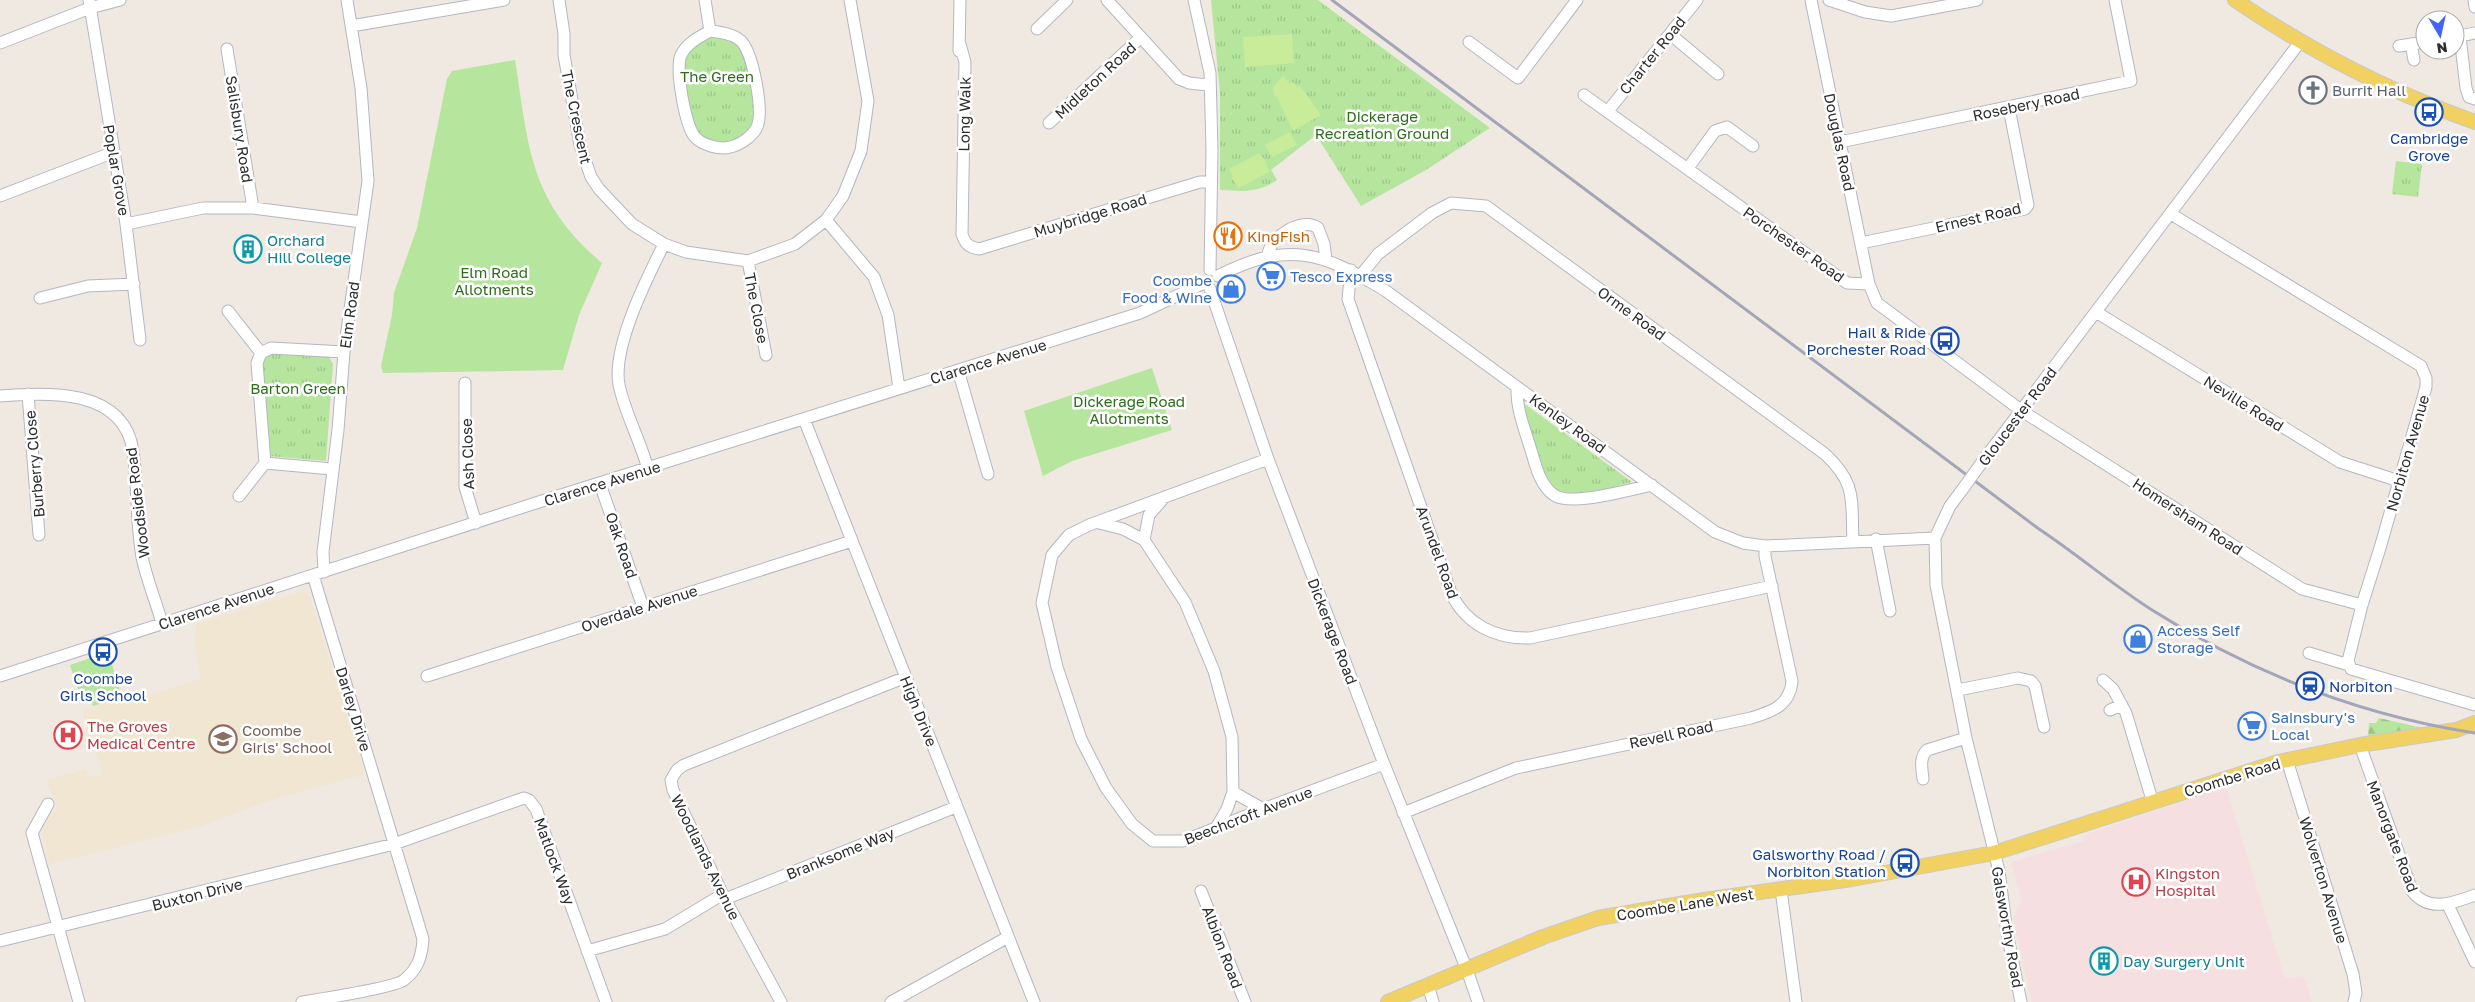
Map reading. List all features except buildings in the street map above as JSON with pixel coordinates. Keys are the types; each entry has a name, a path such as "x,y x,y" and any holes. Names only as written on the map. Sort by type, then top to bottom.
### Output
{"main road":[{"path":"2242,2 2300,42 2377,83 2475,122"},
{"name":"Coombe Road","path":"1994,853 2152,803 2205,784 2287,760 2360,744 2438,733 2475,723"},
{"name":"Coombe Lane West","path":"1388,1002 1542,937 1598,918 1704,900 1781,890 1994,853"}],"street":[{"path":"0,43 89,4 120,0"},
{"name":"Elm Road","path":"318,574 322,562 329,510 344,352 368,180 361,88 347,0"},
{"path":"351,26 504,0"},
{"name":"The Crescent","path":"559,0 564,34 564,55 577,129 591,177 620,214 645,234 664,244 686,252 748,261 795,244 826,220 843,196 861,151 868,101 850,0"},
{"path":"705,0 710,31"},
{"name":"Long Walk","path":"960,0 960,44 957,62 958,143 962,184 962,234 964,241 970,247"},
{"path":"1037,28 1067,0"},
{"path":"1107,0 1179,79 1189,83 1208,85"},
{"path":"1194,0 1209,64 1208,85 1212,123 1210,182 1214,273 1217,285 1206,286"},
{"path":"1469,42 1518,78 1577,0"},
{"name":"Charter Road","path":"1608,110 1697,0"},
{"name":"Douglas Road","path":"1814,0 1869,284"},
{"path":"1829,0 1866,12 1891,16 1905,15 1977,0"},
{"path":"1866,12 1869,0"},
{"name":"Rosebery Road","path":"1840,142 2131,81 2115,0"},
{"path":"2474,0 2475,7"},
{"name":"Poplar Grove","path":"89,4 126,224 140,340"},
{"path":"710,31 724,32 741,41 751,60 760,113 757,128 743,142 728,148 709,146 695,137 688,124 679,74 681,56 691,42 710,31"},
{"path":"1670,34 1718,74"},
{"name":"Midleton Road","path":"1049,123 1141,37"},
{"name":"Gloucester Road","path":"1994,853 1966,738 1936,585 1935,538 1950,506 1985,458 2300,42"},
{"path":"2399,46 2415,43"},
{"path":"2411,44 2414,60"},
{"name":"Salisbury Road","path":"227,49 253,208"},
{"path":"2462,60 2469,97 2475,99"},
{"name":"Porchester Road","path":"1584,95 1608,110 1847,282 1869,284"},
{"name":"Ernest Road","path":"1861,243 2025,209 2028,205 2009,108"},
{"path":"1688,168 1715,131 1721,128 1727,128 1753,146"},
{"path":"0,196 114,152"},
{"name":"Muybridge Road","path":"970,247 979,249 1200,182 1210,182"},
{"name":"Orme Road","path":"1356,273 1432,213 1451,203 1486,206 1825,454 1842,470 1849,484 1853,540"},
{"path":"126,224 203,208 253,208 362,222"},
{"name":"Norbiton Avenue","path":"2171,214 2421,366 2426,378 2426,386 2348,656 2348,665"},
{"path":"826,220 874,277 888,315 899,388"},
{"path":"1268,255 1268,248 1275,241 1298,226 1310,224 1318,228 1324,244 1326,260"},
{"path":"648,469 622,394 618,365 622,341 664,244"},
{"name":"Kenley Road","path":"1214,273 1268,255 1295,254 1326,260 1356,273 1386,291 1715,532 1743,543 1765,546 1853,540 1935,538"},
{"name":"The Close","path":"748,261 766,355"},
{"name":"Arundel Road","path":"1356,273 1348,299 1451,593 1456,604 1473,622 1504,636 1530,638 1772,586"},
{"path":"40,298 88,286 134,284"},
{"path":"1869,284 1877,303 2022,410"},
{"name":"Clarence Avenue","path":"0,676 1145,311 1206,286"},
{"name":"Dickerage Road","path":"1206,286 1268,460 1384,764 1467,970 1478,1002"},
{"path":"228,311 261,353"},
{"name":"Neville Road","path":"2096,312 2340,462 2399,481"},
{"path":"239,496 265,463 257,363 261,353 271,348 344,352"},
{"path":"958,370 988,474"},
{"name":"Ash Close","path":"465,383 466,487 476,523"},
{"path":"1518,387 1516,403 1537,467 1544,485 1554,496 1572,500 1652,485"},
{"name":"Woodside Road","path":"0,396 28,394 82,398 108,409 124,425 133,448 142,557 162,624"},
{"name":"Burberry Close","path":"28,394 39,535"},
{"name":"Homersham Road","path":"2022,410 2302,589 2362,605"},
{"name":"High Drive","path":"804,419 1034,1002"},
{"name":"Beechcroft Avenue","path":"1268,460 1165,497 1070,535 1052,556 1042,603 1057,667 1081,739 1106,788 1132,824 1153,841 1183,841 1262,808 1384,764"},
{"path":"265,463 332,469"},
{"name":"Oak Road","path":"600,484 643,607"},
{"path":"1144,540 1149,515 1165,497"},
{"path":"1099,523 1123,529 1144,540 1185,602 1214,671 1232,737 1233,792 1227,809 1216,828"},
{"path":"1876,539 1890,611"},
{"name":"Overdale Avenue","path":"427,676 852,541"},
{"name":"Revell Road","path":"1403,813 1516,768 1772,712 1782,705 1791,691 1792,682 1765,546"},
{"name":"Darley Drive","path":"302,1002 393,985 403,981 420,961 423,939 394,844 318,574"},
{"path":"2309,653 2348,665 2351,669 2475,704"},
{"name":"Woodlands Avenue","path":"781,1002 724,897 673,790 671,780 677,770 684,765 906,678"},
{"path":"1958,690 2025,678 2035,686 2044,728"},
{"path":"2103,680 2113,689 2122,705 2152,803"},
{"path":"2110,710 2122,705"},
{"path":"1923,779 1920,749 1966,738"},
{"name":"Manorgate Road","path":"2360,744 2412,891 2418,898 2426,902 2448,905"},
{"name":"Wolverton Avenue","path":"2287,760 2353,974 2356,993 2354,1002"},
{"path":"1233,792 1262,808"},
{"name":"Matlock Way","path":"394,844 516,800 529,800 536,809 606,1002"},
{"path":"48,804 32,833 79,1002"},
{"name":"Branksome Way","path":"587,951 665,929 724,897 956,807"},
{"name":"Buxton Drive","path":"0,941 394,844"},
{"name":"Galsworthy Road","path":"1994,853 1999,871 2007,933 2021,1002"},
{"path":"1781,890 1796,1002"},
{"name":"Albion Road","path":"1201,891 1244,1002"},
{"path":"2475,895 2448,905 2475,962"},
{"path":"891,1002 1008,937"},
{"path":"1428,985 1434,1002"}],"shaded area":[{"name":"Coombe Girls' School","path":"304,591 310,597 365,774 268,801 201,826 50,864 42,832 45,822 57,808 47,780 85,769 91,777 103,775 82,710 93,706 91,700 83,703 70,665 108,652 124,703 201,679 195,648 196,624"},
{"name":"Kingston Hospital","path":"2226,787 2285,979 2304,976 2312,1002 2032,1002 2016,931 2014,915 2022,901 2011,862 2084,841 2084,835"}],"green space":[{"name":"Dickerage Recreation Ground","path":"1211,0 1318,0 1490,128 1426,170 1361,206 1316,135 1271,170 1277,180 1256,190 1220,190 1220,93"},
{"name":"The Green","path":"710,31 741,41 751,60 757,128 729,148 695,137 679,73 691,42"},
{"path":"1292,34 1294,63 1245,67 1243,37"},
{"name":"Elm Road Allotments","path":"515,60 529,147 546,195 560,218 578,240 602,263 579,315 563,370 383,373 381,366 392,315 394,293 417,228 447,79 452,71"},
{"path":"1283,76 1290,84 1293,82 1297,87 1300,86 1321,115 1293,131 1277,97 1274,96 1273,87"},
{"path":"1290,132 1297,145 1272,157 1265,145"},
{"path":"1259,153 1265,160 1269,172 1239,188 1231,177 1233,176 1229,169"},
{"path":"2396,161 2422,164 2418,197 2392,194"},
{"name":"Barton Green","path":"271,351 329,357 333,364 326,461 269,456 261,365 263,355"},
{"name":"Dickerage Road Allotments","path":"1152,368 1172,430 1072,461 1043,476 1024,411"},
{"path":"1522,402 1632,482 1588,494 1556,492 1539,461"},
{"path":"108,652 122,697 93,706 91,700 83,703 70,665"},
{"path":"2379,718 2427,729 2368,737 2369,723 2376,723"}],"railway":[{"path":"1332,0 2039,529 2152,610 2228,653 2307,688 2348,703 2390,715 2475,733"}],"place":[{"name":"Burrit Hall","path":"2313,90"},
{"name":"Cambridge Grove","path":"2429,112"},
{"name":"KingFish","path":"1228,236"},
{"name":"Orchard Hill College","path":"248,249"},
{"name":"Tesco Express","path":"1271,276"},
{"name":"Coombe Food & Wine","path":"1231,289"},
{"name":"Hail & Ride Porchester Road","path":"1945,341"},
{"name":"Access Self Storage","path":"2138,639"},
{"name":"Coombe Girls School","path":"103,652"},
{"name":"Norbiton","path":"2310,686"},
{"name":"Sainsbury's Local","path":"2252,726"},
{"name":"The Groves Medical Centre","path":"68,735"},
{"name":"Coombe Girls' School","path":"223,739"},
{"name":"Galsworthy Road / Norbiton Station","path":"1905,863"},
{"name":"Kingston Hospital","path":"2136,882"},
{"name":"Day Surgery Unit","path":"2104,961"}]}
